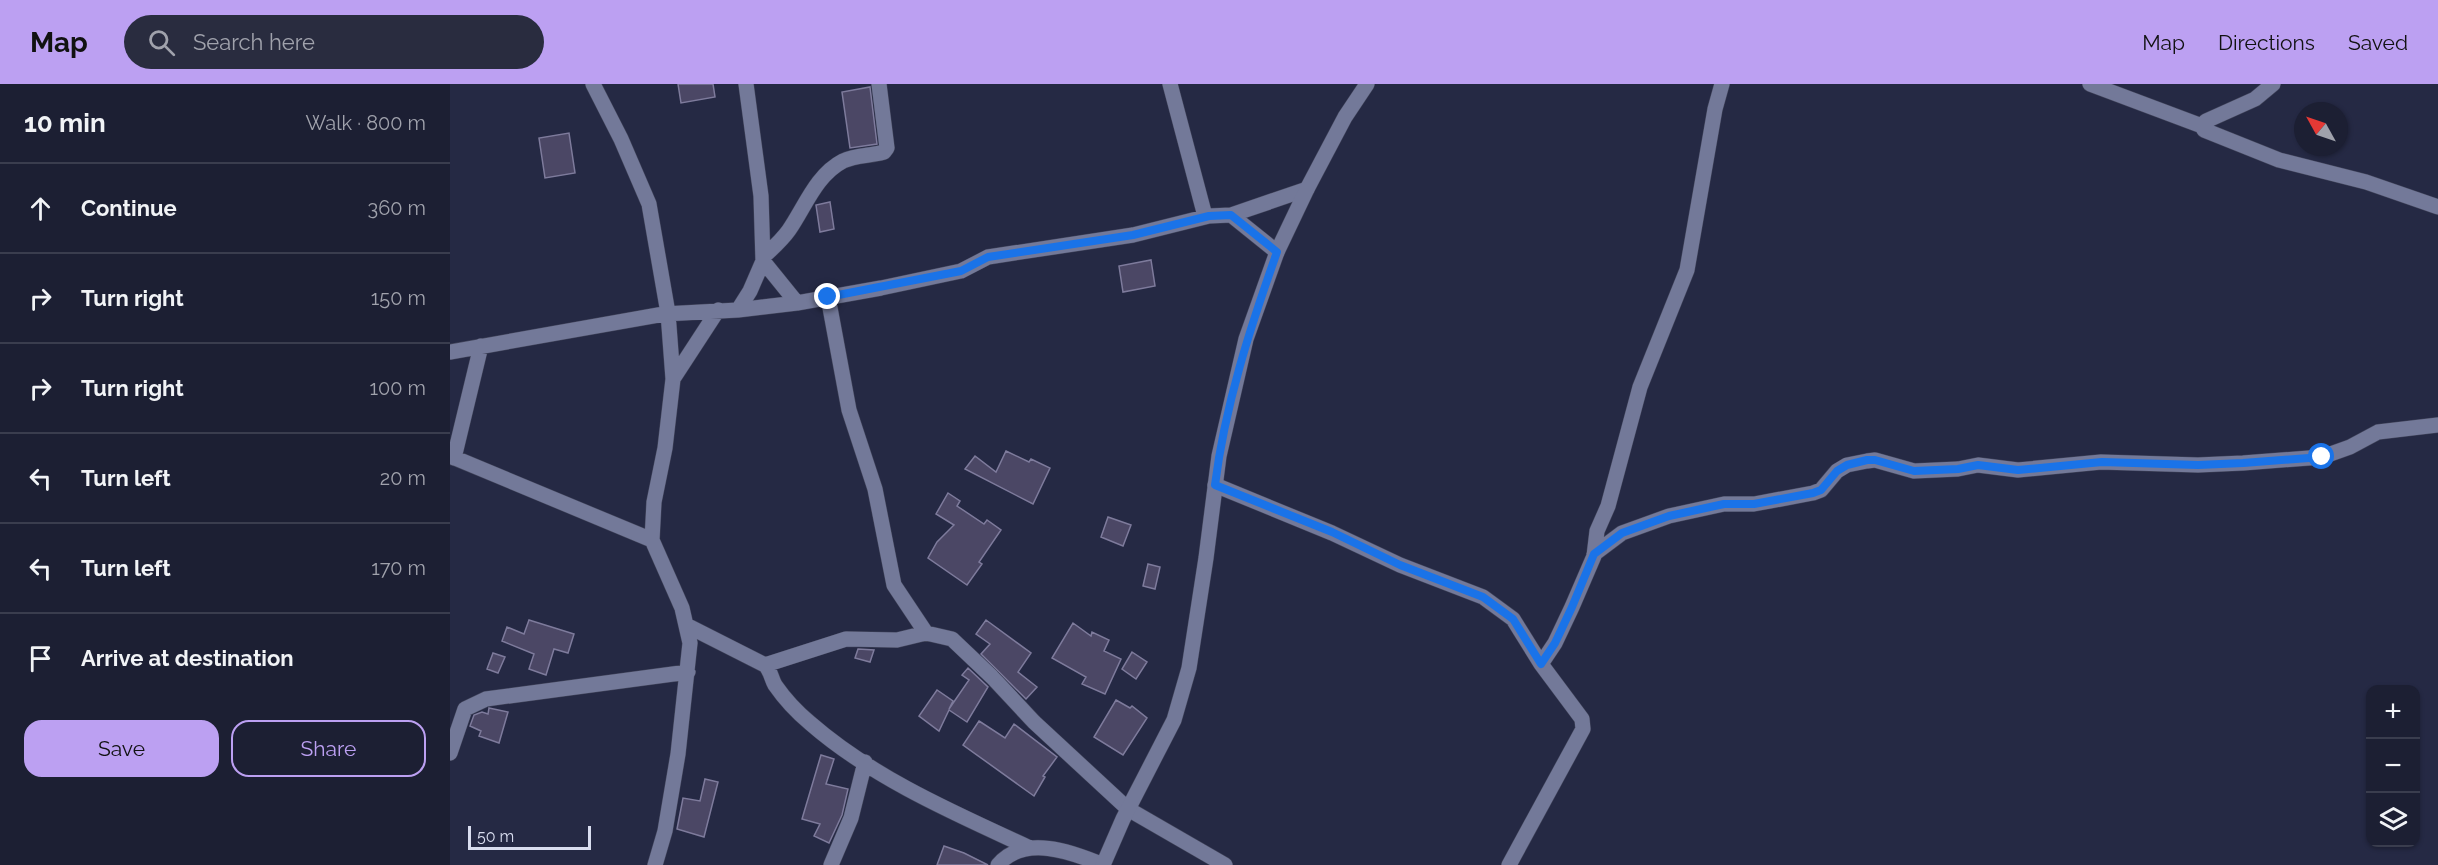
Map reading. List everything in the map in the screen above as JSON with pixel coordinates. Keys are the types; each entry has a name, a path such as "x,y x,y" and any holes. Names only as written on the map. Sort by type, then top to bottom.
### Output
{"street":[{"path":"593,84 621,139 649,204 668,313 673,379 665,447 654,502 652,540 682,608 690,643 667,820 655,865"},
{"path":"746,84 761,196 763,259 797,303"},
{"path":"738,310 750,291 763,259 788,231 811,192 843,161 884,152 888,148 879,84"},
{"path":"1170,84 1205,216"},
{"path":"998,865 1018,850 1030,848 1054,849 1103,865 1128,809 1174,720 1189,668 1219,456 1246,339 1277,252 1306,189 1345,117 1367,84"},
{"path":"1541,664 1555,643 1594,554 1597,531 1608,506 1640,387 1687,270 1722,84"},
{"path":"2090,84 2202,126 2204,130 2278,160 2366,182 2438,207"},
{"path":"2202,126 2206,121 2255,99 2273,84"},
{"path":"450,352 668,313 738,310 797,303 961,271 988,257 1133,235 1205,216 1231,215 1306,189"},
{"path":"1231,215 1277,252"},
{"path":"828,297 849,410 875,489 894,585 926,633"},
{"path":"673,379 718,310"},
{"path":"481,346 452,457 652,540"},
{"path":"1594,554 1622,533 1669,516 1724,504 1754,504 1813,493 1821,490 1837,471 1847,465 1867,460 1875,460 1914,471 1958,469 1978,465 2018,470 2102,462 2198,465 2243,463 2322,457 2350,447 2379,432 2438,425"},
{"path":"1215,485 1332,532 1400,565 1483,597 1513,619 1541,664 1582,719 1583,729 1509,865"},
{"path":"686,625 765,665 770,670 774,684 808,722 865,762 949,811 1030,848"},
{"path":"765,665 846,639 897,640 926,633 952,639 993,677 1034,722 1128,809 1225,865"},
{"path":"450,753 457,708 486,699 688,672"},
{"path":"831,865 851,818 865,762"}],"building":[{"path":"678,84 713,84 715,97 681,103"},
{"path":"870,87 877,144 850,148 842,92"},
{"path":"569,133 575,173 545,178 539,138"},
{"path":"830,202 834,229 820,232 816,205"},
{"path":"1151,260 1155,286 1123,292 1119,266"},
{"path":"1006,451 1029,462 1031,459 1050,468 1033,504 965,469 975,456 996,472"},
{"path":"948,493 960,501 957,506 984,524 987,520 1001,530 979,562 982,564 967,585 928,558 937,542 954,525 936,514"},
{"path":"1108,517 1131,525 1123,546 1101,537"},
{"path":"1148,564 1160,567 1155,589 1143,586"},
{"path":"529,620 574,634 568,653 554,649 546,675 529,669 534,654 502,641 507,627 524,634"},
{"path":"986,620 1031,653 1018,672 1037,687 1026,699 981,654 990,644 976,634"},
{"path":"1073,623 1091,636 1092,632 1109,640 1104,651 1121,659 1105,694 1082,684 1086,677 1052,658"},
{"path":"858,649 874,650 870,662 855,658"},
{"path":"1132,652 1147,662 1136,679 1122,669"},
{"path":"493,653 505,657 498,673 487,669"},
{"path":"968,668 988,687 967,722 949,710 939,731 919,716 937,690 953,701 949,709 969,680 962,675"},
{"path":"1116,700 1130,708 1132,706 1147,718 1123,755 1094,737"},
{"path":"489,708 508,712 499,743 479,736 481,731 470,726 474,715 482,712 488,714"},
{"path":"979,721 1005,738 1014,724 1057,757 1043,776 1045,777 1034,796 963,745"},
{"path":"821,755 834,759 826,784 848,789 842,815 829,843 814,836 820,824 802,819"},
{"path":"705,779 718,782 704,837 677,829 683,798 700,801"},
{"path":"944,846 964,853 988,865 937,865"}],"route":[{"path":"828,297 961,271 988,257 1133,235 1209,216 1231,215 1277,252 1246,339 1219,456 1215,485 1332,532 1400,565 1483,597 1513,619 1541,664 1555,643 1594,554 1622,533 1669,516 1724,504 1754,504 1813,493 1821,490 1837,471 1847,465 1875,460 1914,471 1958,469 1978,465 2018,470 2102,462 2198,465 2322,457"}]}
